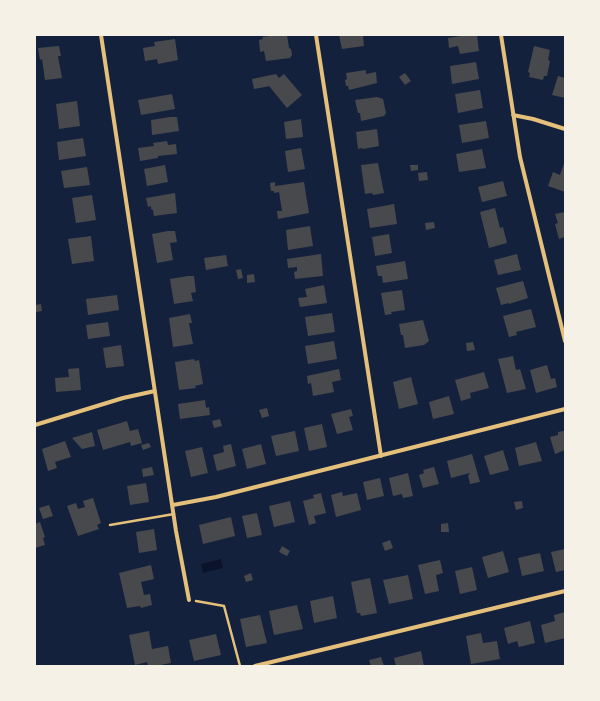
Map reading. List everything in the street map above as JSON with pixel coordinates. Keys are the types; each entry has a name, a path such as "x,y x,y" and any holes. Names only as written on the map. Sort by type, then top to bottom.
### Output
{"street":[{"path":"101,35 175,514 176,531 189,600"},
{"path":"316,35 381,456"},
{"path":"500,35 520,157 565,341"},
{"path":"513,115 533,119 565,129"},
{"path":"35,425 123,398 155,391"},
{"path":"173,505 216,497 565,409"},
{"path":"255,666 565,591"}],"lane":[{"path":"110,525 175,514"}],"path":[{"path":"189,600 224,606 240,666"}],"water":[{"path":"221,559 223,568 203,573 201,564"}],"building":[{"path":"287,35 289,48 291,49 292,55 290,58 266,61 264,51 260,52 259,40 263,39 262,37"},
{"path":"339,35 363,35 364,46 342,49"},
{"path":"477,35 479,51 460,54 458,46 449,48 448,38"},
{"path":"175,39 178,60 158,64 157,59 145,61 143,48 155,46 154,42"},
{"path":"59,46 61,56 58,56 62,78 45,80 42,59 40,60 38,48"},
{"path":"534,46 550,50 548,60 550,61 547,76 544,76 543,80 529,77 530,73 528,72"},
{"path":"476,62 479,79 452,84 450,66"},
{"path":"366,70 366,74 376,72 377,83 349,90 348,86 346,86 346,73"},
{"path":"405,73 411,81 405,85 399,77"},
{"path":"276,74 279,78 284,74 302,95 287,108 269,86 254,89 252,79"},
{"path":"558,76 565,78 565,98 552,95"},
{"path":"480,90 483,108 458,113 455,94"},
{"path":"172,94 175,109 141,115 138,100"},
{"path":"377,97 383,99 386,113 384,116 361,121 360,113 358,113 355,100"},
{"path":"77,101 80,126 59,129 56,104"},
{"path":"177,117 179,131 152,135 151,120"},
{"path":"301,119 303,137 286,139 284,122"},
{"path":"486,121 489,138 462,143 459,125"},
{"path":"377,129 379,146 358,149 356,132"},
{"path":"83,138 86,156 59,160 57,142"},
{"path":"167,141 168,145 176,144 177,154 158,156 158,158 140,161 138,148 154,146 153,143"},
{"path":"301,148 305,169 288,172 285,151"},
{"path":"482,149 486,168 459,172 456,154"},
{"path":"565,161 565,192 548,186 553,172 560,175"},
{"path":"378,163 384,193 373,195 372,193 365,194 361,165"},
{"path":"165,165 168,182 147,186 144,169"},
{"path":"410,165 418,165 418,170 411,171"},
{"path":"87,167 90,185 64,188 61,171"},
{"path":"427,172 428,180 419,181 418,173"},
{"path":"503,181 507,196 482,202 478,187"},
{"path":"275,182 275,186 304,182 309,213 278,219 277,211 282,211 279,192 274,193 274,191 271,191 270,183"},
{"path":"175,193 177,213 154,216 151,206 148,207 146,198"},
{"path":"92,195 96,220 76,223 72,198"},
{"path":"394,204 397,224 370,228 367,209"},
{"path":"495,208 500,228 503,227 507,243 489,248 480,212"},
{"path":"565,212 565,237 559,239 555,224 558,223 555,214"},
{"path":"434,222 435,228 426,230 425,223"},
{"path":"310,226 313,246 288,250 286,230"},
{"path":"175,231 177,242 170,243 173,260 157,263 152,234"},
{"path":"389,234 392,253 375,256 372,237"},
{"path":"91,236 94,261 72,264 68,239"},
{"path":"321,254 323,276 295,279 294,272 297,271 297,267 288,268 287,259"},
{"path":"517,254 521,270 498,275 494,260"},
{"path":"226,255 228,266 206,270 204,258"},
{"path":"405,261 408,279 383,283 382,276 378,276 376,266"},
{"path":"241,269 243,278 238,279 236,270"},
{"path":"254,274 255,282 247,283 247,275"},
{"path":"194,276 196,292 191,293 193,301 174,304 170,279"},
{"path":"523,281 528,298 501,305 496,288"},
{"path":"324,285 327,303 300,307 298,298 307,297 305,289"},
{"path":"402,290 405,310 391,312 392,314 385,315 381,293"},
{"path":"117,295 119,310 88,315 86,299"},
{"path":"41,304 42,311 36,312 35,305"},
{"path":"531,309 536,327 516,332 517,335 509,337 503,316"},
{"path":"332,313 335,332 308,336 305,317"},
{"path":"190,314 192,323 189,323 193,344 173,347 169,318"},
{"path":"423,320 429,341 424,345 405,348 403,335 401,335 399,324"},
{"path":"108,322 110,336 88,339 86,325"},
{"path":"334,341 337,359 308,364 305,346"},
{"path":"473,342 475,350 467,351 466,343"},
{"path":"121,345 124,366 106,368 103,348"},
{"path":"513,356 516,370 520,369 526,389 507,393 498,359"},
{"path":"194,359 195,361 199,360 203,384 195,386 196,388 179,390 175,362"},
{"path":"547,365 551,379 555,378 557,387 536,393 530,370"},
{"path":"79,368 81,390 56,392 55,378 69,377 68,369"},
{"path":"339,369 341,380 332,382 334,392 313,396 311,383 308,384 307,376"},
{"path":"484,372 489,388 470,393 471,398 461,401 455,380"},
{"path":"411,377 418,404 399,409 393,382"},
{"path":"449,396 454,414 433,419 429,402"},
{"path":"205,400 206,408 209,407 210,415 180,419 178,404"},
{"path":"267,408 269,416 262,418 259,410"},
{"path":"351,409 353,416 349,417 353,430 337,434 331,414"},
{"path":"220,419 222,426 214,428 212,421"},
{"path":"127,421 130,431 138,429 142,443 131,446 130,442 103,450 97,430"},
{"path":"322,424 327,447 309,451 304,428"},
{"path":"295,431 299,451 276,456 271,436"},
{"path":"565,431 565,450 555,454 550,437 558,435 558,432"},
{"path":"92,432 95,446 82,449 72,438"},
{"path":"65,441 71,457 55,462 57,468 48,471 42,449"},
{"path":"536,442 542,461 519,466 515,448"},
{"path":"149,443 151,447 143,450 141,445"},
{"path":"231,444 236,466 217,471 213,455 224,452 223,446"},
{"path":"261,444 266,464 247,469 242,449"},
{"path":"202,447 208,473 191,477 185,451"},
{"path":"503,450 509,470 490,475 484,456"},
{"path":"472,454 480,482 470,484 468,475 470,473 451,478 447,461"},
{"path":"152,467 154,475 143,477 142,469"},
{"path":"434,467 439,484 423,488 419,475 424,473 423,470"},
{"path":"408,473 413,496 403,498 402,494 393,496 389,478"},
{"path":"380,478 384,496 367,500 363,482"},
{"path":"146,483 149,502 130,505 127,486"},
{"path":"342,492 343,496 357,493 361,510 336,517 331,495"},
{"path":"321,493 326,513 314,516 316,523 309,525 303,501 314,498 313,495"},
{"path":"93,498 101,523 97,525 99,529 78,536 67,506 76,503 78,509 85,507 83,501"},
{"path":"290,501 295,522 274,527 269,506"},
{"path":"522,501 523,508 516,510 514,502"},
{"path":"49,505 53,516 43,519 39,508"},
{"path":"257,513 262,535 247,538 242,516"},
{"path":"231,517 235,536 203,544 199,525"},
{"path":"40,522 45,537 43,538 45,545 35,548 35,524"},
{"path":"448,523 449,532 441,532 441,524"},
{"path":"154,529 157,550 139,553 136,532"},
{"path":"390,540 393,548 385,551 382,543"},
{"path":"282,546 290,551 287,556 279,552"},
{"path":"565,549 565,570 556,572 551,552"},
{"path":"503,551 509,572 488,578 482,557"},
{"path":"540,553 544,571 522,576 518,558"},
{"path":"440,560 443,573 436,575 439,591 425,594 418,565"},
{"path":"151,565 154,579 141,582 144,595 150,594 152,605 141,608 140,606 127,608 119,573"},
{"path":"472,567 477,590 460,594 455,571"},
{"path":"251,573 253,580 246,582 244,576"},
{"path":"408,575 413,599 389,604 383,580"},
{"path":"370,578 377,613 361,616 360,613 357,613 351,582"},
{"path":"333,596 337,618 314,623 310,601"},
{"path":"297,605 303,629 274,635 269,611"},
{"path":"565,612 565,638 545,643 541,625 555,621 554,615"},
{"path":"260,615 267,643 246,647 240,619"},
{"path":"530,621 535,643 519,647 517,641 508,644 504,628"},
{"path":"149,631 152,649 168,646 171,663 148,666 147,662 135,665 129,635"},
{"path":"481,633 483,643 497,641 500,659 471,664 466,636"},
{"path":"216,634 221,655 194,661 189,640"},
{"path":"421,651 424,666 396,666 394,658"},
{"path":"381,657 384,666 371,666 369,660"}]}
